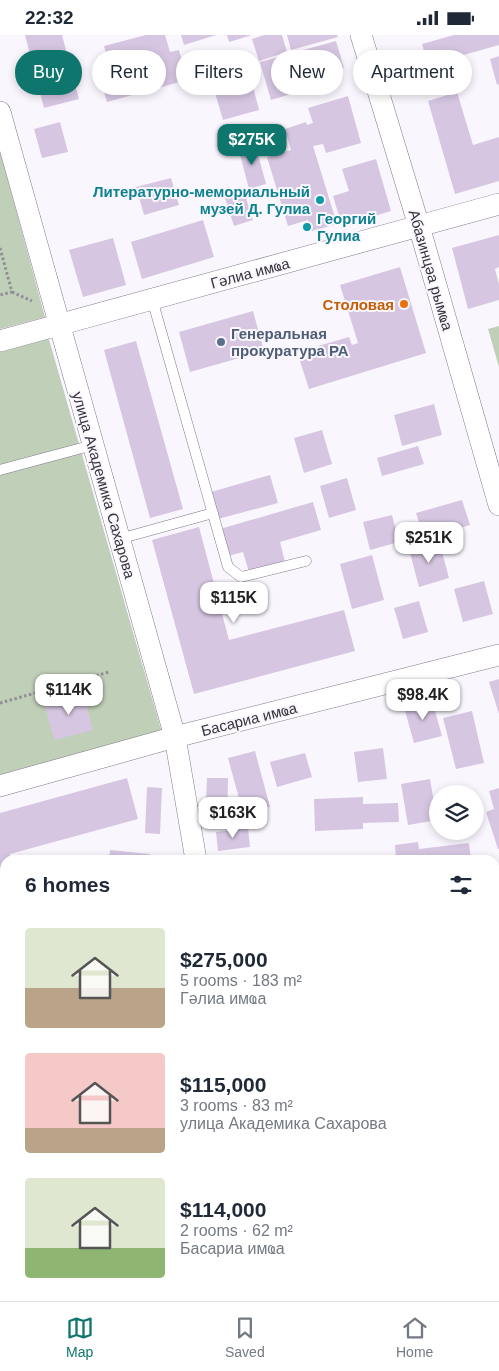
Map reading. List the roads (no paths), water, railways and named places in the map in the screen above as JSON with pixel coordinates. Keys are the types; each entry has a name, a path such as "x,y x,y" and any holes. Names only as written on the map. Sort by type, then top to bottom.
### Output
{"street":[{"name":"Абазинцәа рымҩа","path":"361,35 419,226 499,505"},
{"name":"улица Академика Сахарова","path":"0,112 175,737 195,855"},
{"name":"Гәлиа имҩа","path":"0,341 499,204"},
{"name":"Басариа имҩа","path":"0,786 175,737 499,655"}],"lane":[{"path":"152,299 228,567 241,577 306,561"},
{"path":"0,470 93,445"},
{"path":"119,539 213,513"}],"place":[{"name":"Литературно-мемориальный музей Д. Гулиа","path":"320,200"},
{"name":"Георгий Гулиа","path":"307,227"},
{"name":"Столовая","path":"404,304"},
{"name":"Генеральная прокуратура РА","path":"221,342"}]}
